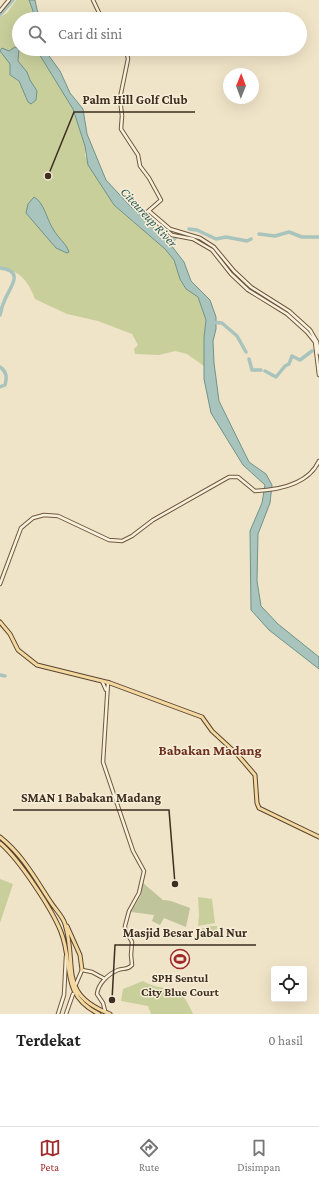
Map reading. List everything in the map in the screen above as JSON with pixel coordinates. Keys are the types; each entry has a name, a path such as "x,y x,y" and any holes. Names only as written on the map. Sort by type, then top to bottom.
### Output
{"main road":[{"path":"0,622 10,634 18,650 37,665 108,682 202,716 212,731 237,754 255,775 258,808 319,837"},
{"path":"0,837 19,855 62,918 80,955 82,970"},
{"path":"4,841 1,844 23,870 58,926 66,956 70,982 75,993 85,1006 99,1014"},
{"path":"58,926 61,925 62,918"},
{"path":"61,933 66,925"},
{"path":"66,925 74,985 83,998 98,1009 110,1014"}],"street":[{"path":"0,11 9,0"},
{"path":"93,0 99,12"},
{"path":"127,56 120,98 122,116 121,126 138,155 140,166 161,200 146,214 172,235 198,241 212,250 227,269 248,290 287,314 307,332 315,342 319,374"},
{"path":"149,211 170,229 200,238 214,247 234,272 251,287 289,312 310,330 317,342 319,353"},
{"path":"0,584 21,528 25,523 37,517 48,515 58,516 109,540 120,541 132,536 153,520 229,477 238,478 253,491 274,489 296,484 301,481 313,471 319,461"},
{"path":"102,681 106,691"},
{"path":"105,1012 104,1005 97,994 99,986 105,979 117,970 129,969 132,965 132,942 125,930 125,926 129,911 140,893 144,871 133,851 103,762 106,691 108,682"},
{"path":"58,1014 64,995 66,956"},
{"path":"76,984 82,970 87,970 105,979"},
{"path":"66,1014 73,994"},
{"path":"98,1009 104,1005"}],"green space":[{"path":"16,0 29,0 33,12 12,12 12,56 40,56 73,109 85,146 85,156 114,205 165,249 174,260 180,279 186,289 198,297 206,320 204,338 204,366 187,354 175,351 159,355 135,354 134,349 138,345 132,334 98,321 67,314 35,299 26,282 18,274 7,269 0,268 0,17 7,13"},
{"path":"0,879 13,884 0,923"},
{"path":"143,883 163,900 190,908 186,927 164,918 160,925 152,921 154,915 131,912 141,895"},
{"path":"198,897 212,899 215,923 198,926"},
{"path":"206,926 217,926 217,936 202,937 202,928 206,928"},
{"name":"SPH Sentul City Blue Court","path":"180,954 185,959 180,964 175,959"},
{"path":"143,981 152,985 177,991 187,1002 193,1014 151,1014 148,1006 121,1001 123,989"}],"water":[{"path":"29,0 35,0 38,12 33,11"},
{"path":"2,48 9,51 12,49 12,56 18,56 18,61 27,72 37,91 36,100 31,104 28,102 19,81 10,75 10,64 0,51"},
{"path":"40,56 49,56 60,71 70,93 83,109 87,134 106,180 131,207 167,240 184,262 191,281 210,300 216,317 216,329 213,341 219,401 249,462 266,474 272,485 270,503 258,534 257,581 261,606 278,624 319,657 319,669 269,630 251,610 250,531 262,503 265,485 243,465 211,413 204,379 204,338 206,320 198,297 186,289 180,279 174,260 165,249 114,205 88,165 85,146 73,109"},
{"path":"34,197 43,207 53,229 69,252 67,253 56,248 26,213 28,204"}],"waterway":[{"path":"0,15 13,0"},
{"path":"189,229 197,230 216,239 226,237 247,241 251,239"},
{"name":"Citeureup River","path":"168,247 180,232"},
{"path":"259,234 275,236 289,232 302,237 319,237"},
{"path":"0,268 13,273 14,277 14,281 3,304 0,315"},
{"path":"212,322 222,323 237,336 246,352"},
{"path":"265,371 276,377 285,366 289,364 292,356 300,360 312,351"},
{"path":"249,359 252,370 261,370"},
{"path":"0,367 4,371 6,377 5,385 0,387"},
{"path":"0,675 5,676"}],"place":[{"name":"Palm Hill Golf Club","path":"48,176"},
{"name":"SMAN 1 Babakan Madang","path":"175,884"},
{"name":"SPH Sentul City Blue Court","path":"180,959"},
{"name":"Masjid Besar Jabal Nur","path":"112,1000"}],"district":[{"name":"Babakan Madang","path":"210,750"}]}
